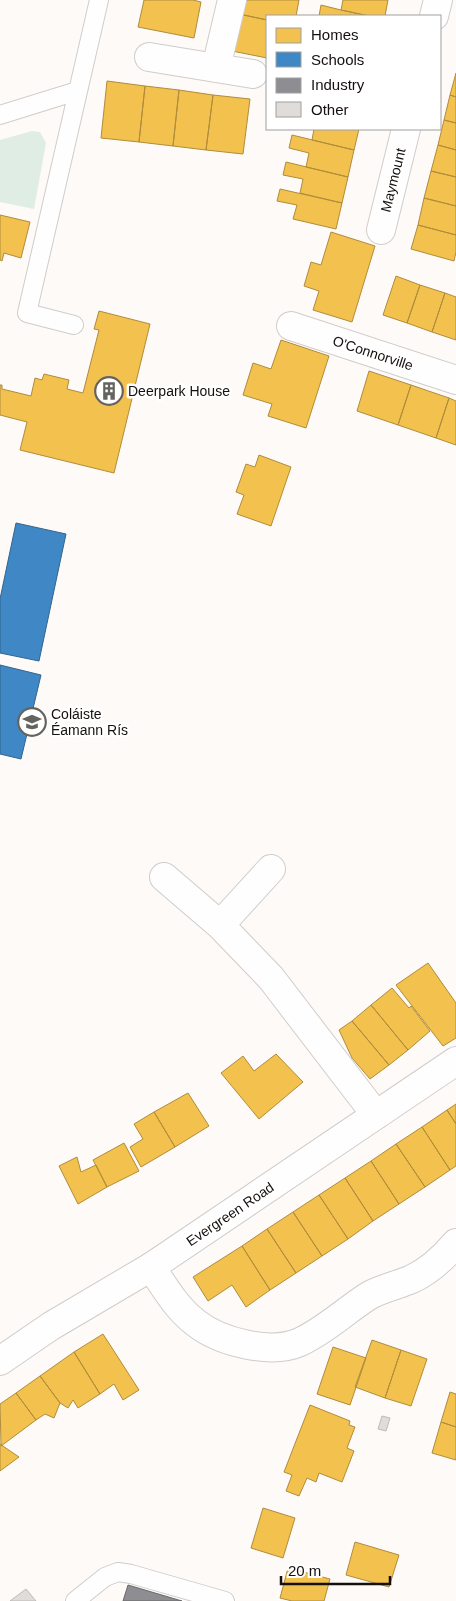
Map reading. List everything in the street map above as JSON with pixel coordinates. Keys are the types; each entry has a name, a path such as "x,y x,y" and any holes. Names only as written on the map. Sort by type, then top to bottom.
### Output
{"street":[{"path":"216,68 232,0"},
{"path":"434,15 438,0"},
{"path":"149,57 253,74"},
{"name":"Maymount","path":"381,230 406,130"},
{"name":"O'Connorville","path":"291,326 456,380"},
{"path":"220,926 271,869"},
{"path":"164,877 220,926 272,978 376,1115"},
{"name":"Evergreen Road","path":"0,1361 51,1326 151,1267 456,1061"},
{"path":"151,1267 178,1306 196,1323 214,1334 234,1341 257,1346 278,1347 298,1343 317,1333 371,1294 412,1278 432,1266 456,1243"}],"lane":[{"path":"74,325 27,313 99,0"},
{"path":"0,115 78,91"},
{"path":"75,1601 105,1577 118,1572 225,1601"}],"shaded area":[{"path":"32,131 40,132 46,143 34,209 0,202 0,140"}],"building: Homes":[{"path":"144,0 193,0 201,2 194,38 138,27"},
{"path":"242,0 299,0 296,15 266,15 266,20 239,14"},
{"path":"343,0 388,0 385,15 364,15 341,10"},
{"path":"321,5 364,15 319,15"},
{"path":"239,14 266,20 266,58 232,51"},
{"path":"456,73 456,97 450,95"},
{"path":"107,81 145,86 139,142 101,138"},
{"path":"145,86 179,90 173,146 139,142"},
{"path":"179,90 213,95 206,150 173,146"},
{"path":"213,95 250,99 243,154 206,150"},
{"path":"450,95 456,97 456,123 444,120"},
{"path":"444,120 456,123 456,150 438,145"},
{"path":"314,130 359,130 354,150 312,140"},
{"path":"292,135 354,150 348,177 306,167 309,153 289,148"},
{"path":"438,145 456,150 456,177 431,171"},
{"path":"286,162 348,177 342,203 300,193 303,179 283,175"},
{"path":"431,171 456,177 456,206 424,198"},
{"path":"280,189 342,203 336,229 293,219 297,205 277,201"},
{"path":"424,198 456,206 456,235 418,225"},
{"path":"0,215 30,222 21,258 4,253 2,261 0,260"},
{"path":"418,225 456,235 454,261 411,249"},
{"path":"331,232 375,246 352,322 313,310 319,291 304,286 311,262 321,265"},
{"path":"396,276 420,285 407,323 383,315"},
{"path":"420,285 445,293 432,332 407,323"},
{"path":"445,293 456,297 456,340 432,332"},
{"name":"Deerpark House","path":"99,311 150,324 114,473 20,450 27,422 0,415 0,385 2,385 2,389 31,396 35,378 42,380 44,374 69,380 67,389 83,393 99,330 94,329"},
{"path":"281,340 329,356 306,428 268,416 272,404 243,395 253,363 271,369"},
{"path":"369,371 411,385 398,425 357,411"},
{"path":"411,385 449,398 436,438 398,425"},
{"path":"449,398 456,401 456,445 436,438"},
{"path":"259,455 291,467 271,526 237,514 244,495 236,492 246,464 255,467"},
{"path":"428,963 456,1003 456,1038 443,1046 396,985"},
{"path":"392,988 409,1008 411,1006 430,1031 408,1050 371,1005"},
{"path":"371,1005 408,1050 389,1065 352,1021"},
{"path":"352,1021 389,1065 370,1079 352,1058 339,1030"},
{"path":"276,1054 303,1082 259,1119 221,1073 243,1056 254,1071"},
{"path":"188,1093 209,1126 175,1147 154,1112"},
{"path":"456,1104 456,1124 447,1110"},
{"path":"447,1110 456,1124 456,1166 450,1170 422,1127"},
{"path":"154,1112 175,1147 141,1167 130,1147 143,1139 134,1124"},
{"path":"422,1127 450,1170 425,1187 396,1144"},
{"path":"124,1143 139,1171 107,1187 93,1160"},
{"path":"396,1144 425,1187 399,1204 371,1161"},
{"path":"77,1157 81,1172 96,1165 107,1187 78,1204 59,1166"},
{"path":"371,1161 399,1204 373,1221 345,1178"},
{"path":"345,1178 373,1221 348,1239 319,1195"},
{"path":"319,1195 348,1239 322,1256 293,1212"},
{"path":"293,1212 322,1256 296,1273 267,1229"},
{"path":"267,1229 296,1273 270,1290 242,1246"},
{"path":"242,1246 270,1290 246,1307 232,1285 208,1301 193,1277"},
{"path":"103,1334 139,1390 123,1400 114,1384 100,1394 74,1352"},
{"path":"372,1340 401,1350 385,1398 355,1387"},
{"path":"333,1347 366,1358 350,1405 317,1394"},
{"path":"401,1350 427,1359 411,1406 385,1398"},
{"path":"74,1352 100,1394 78,1408 73,1400 68,1408 60,1403 40,1376"},
{"path":"40,1376 60,1403 54,1418 45,1414 36,1420 16,1393"},
{"path":"450,1392 456,1394 456,1427 441,1422"},
{"path":"16,1393 36,1420 1,1446 0,1404"},
{"path":"310,1405 350,1421 349,1425 355,1427 347,1448 354,1451 342,1482 319,1473 316,1482 307,1478 299,1496 286,1491 292,1475 284,1472"},
{"path":"441,1422 456,1427 456,1460 432,1453"},
{"path":"0,1444 19,1457 0,1471"},
{"path":"263,1508 295,1518 283,1558 251,1548"},
{"path":"355,1542 399,1555 389,1587 346,1575"},
{"path":"288,1568 330,1579 324,1601 292,1601 280,1598"}],"building: Schools":[{"path":"16,523 66,534 39,661 0,653 0,599"},
{"path":"0,665 41,675 21,759 0,754"}],"building: Industry":[{"path":"128,1585 182,1601 123,1601"}],"building: Other":[{"path":"382,1416 390,1418 386,1431 378,1429"},
{"path":"26,1589 36,1601 10,1601"}],"place":[{"name":"Deerpark House","path":"109,391"},
{"name":"Coláiste Éamann Rís","path":"32,722"}]}
